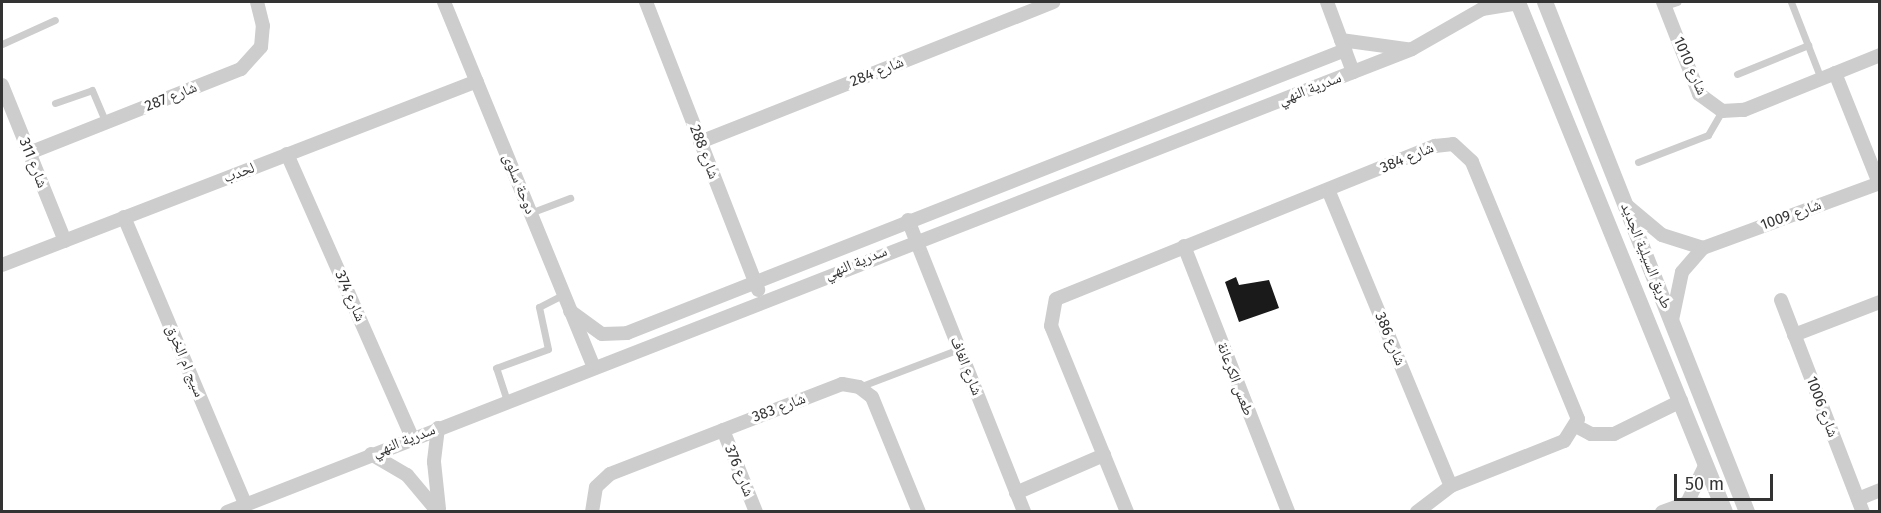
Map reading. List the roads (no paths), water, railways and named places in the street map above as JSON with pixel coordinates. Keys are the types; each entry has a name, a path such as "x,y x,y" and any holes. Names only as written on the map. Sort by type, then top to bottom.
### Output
{"street":[{"name":"شارع 287","path":"29,153 249,63 263,40 256,2"},
{"name":"دوحة سلوى","path":"444,2 594,367"},
{"name":"شارع 288","path":"649,2 700,142 762,300"},
{"name":"شارع 284","path":"700,142 1053,2"},
{"path":"1327,2 1353,72"},
{"path":"1514,4 1536,2"},
{"name":"طريق السيلية الجديد","path":"1545,2 1747,512"},
{"name":"شارع 1010","path":"1668,3 1700,93 1722,111"},
{"name":"سدرية النهي","path":"227,512 915,239 1412,50 1484,5 1514,4"},
{"name":"طريق السيلية الجديد","path":"1514,4 1725,510"},
{"path":"570,311 594,330 619,335 1343,45 1412,50"},
{"path":"1722,111 1744,110 1880,55"},
{"path":"1835,74 1879,183"},
{"name":"لحدب","path":"2,265 477,81"},
{"name":"شارع 311","path":"2,85 65,241"},
{"name":"شارع 384","path":"1127,512 1051,326 1052,305 1068,291 1329,192 1435,146 1462,148 1576,408 1576,426"},
{"name":"شارع 374","path":"287,154 412,438"},
{"name":"شارع 1009","path":"1672,320 1682,272 1703,248 1879,183"},
{"name":"شارع 386","path":"1329,192 1451,486"},
{"path":"1626,205 1662,235 1703,248"},
{"name":"سيج ام الخرق","path":"124,217 245,504"},
{"name":"شارع الغاف","path":"908,220 1024,512"},
{"name":"طعس الكرعانة","path":"1184,246 1288,512"},
{"name":"شارع 1006","path":"1781,300 1861,505"},
{"path":"1794,335 1880,302"},
{"name":"شارع 383","path":"592,512 596,487 610,474 833,386 859,387"},
{"path":"859,387 876,405 919,512"},
{"path":"1417,512 1451,486 1564,441 1576,426 1592,434 1614,434 1681,401"},
{"path":"438,428 434,462 438,512"},
{"name":"شارع 376","path":"723,430 756,512"},
{"path":"371,454 407,475 438,512"},
{"path":"1016,493 1104,454"},
{"path":"1687,503 1706,464"},
{"path":"1861,505 1880,490"},
{"path":"1662,512 1687,503 1725,510"}],"lane":[{"path":"1791,2 1821,79"},
{"path":"2,44 55,20"},
{"path":"1737,74 1808,45"},
{"path":"55,103 93,90 106,123"},
{"path":"1638,162 1708,135 1722,111"},
{"path":"530,213 570,198"},
{"path":"507,401 496,368 548,348 539,307 563,294"},
{"path":"859,387 959,348"}]}
